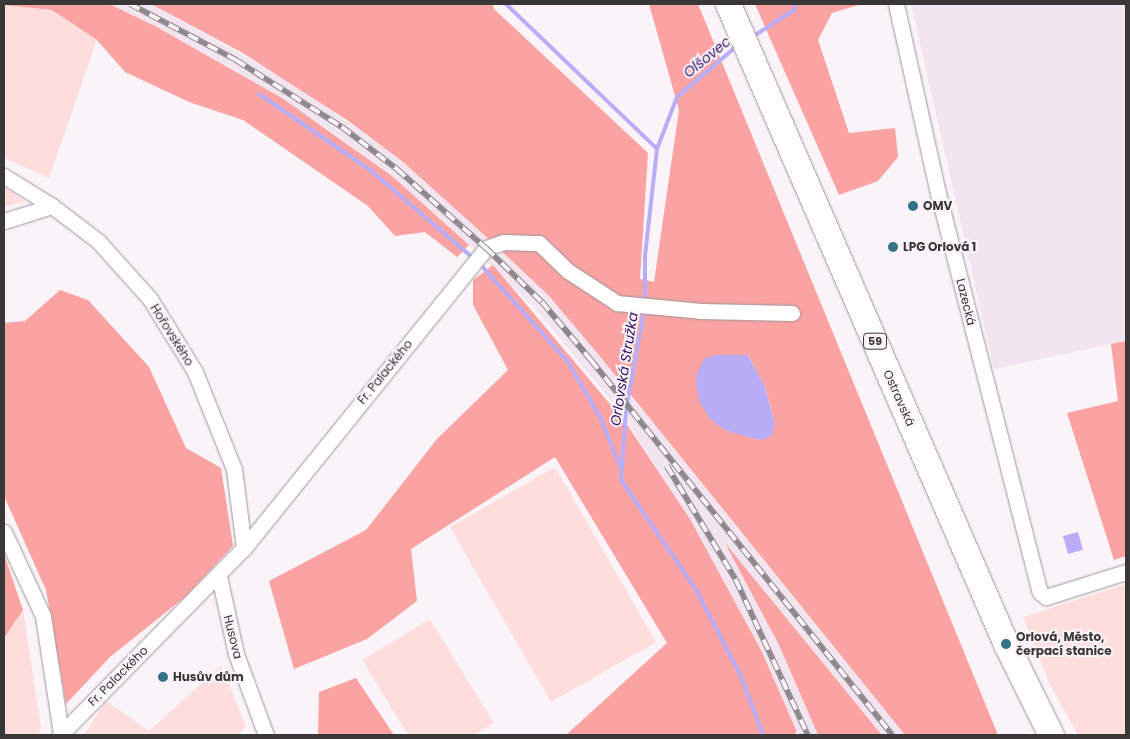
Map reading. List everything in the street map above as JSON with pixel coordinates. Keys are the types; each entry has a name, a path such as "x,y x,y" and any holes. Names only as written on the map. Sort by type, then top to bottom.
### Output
{"main road":[{"name":"Ostravská","path":"728,4 1006,644 1051,735"}],"street":[{"name":"Lazecká","path":"896,4 938,192 1017,511 1040,592 1046,597 1126,572"},
{"name":"Hořovského","path":"4,176 52,206 98,242 150,300 195,372 234,469 244,548"},
{"path":"4,220 52,206"},
{"name":"Fr. Palackého","path":"61,735 219,576 244,548 486,248 503,242 539,243 568,271 617,303 700,311 792,313"},
{"path":"4,532 42,616 61,735"},
{"name":"Husova","path":"219,576 236,654 260,732"}],"shaded area":[{"path":"109,4 151,4 292,83 403,162 492,242 549,296 598,354 905,735 882,735 727,546 779,645 818,735 798,735 762,652 690,519 621,413 535,308 440,218 337,135 232,68"},
{"path":"109,4 155,26 282,98 392,176 469,245 457,257 425,232 395,236 368,206 243,120 189,102 125,72 97,40 52,10 4,5"},
{"path":"151,4 493,4 494,9 648,153 640,279 654,282 679,110 649,4 698,4 998,735 905,735 598,354 549,296 403,162 347,120 241,52","holes":["748,355 765,387 775,424 762,440 725,430"]},
{"path":"755,4 862,4 832,13 818,40 849,133 895,128 898,157 878,181 839,195"},
{"path":"911,4 1126,4 1126,341 994,369"},
{"path":"4,5 52,10 97,40 49,178 4,158"},
{"path":"4,187 25,201 4,207"},
{"path":"493,265 626,423 690,519 762,652 797,732 793,735 566,735 667,643 555,457 411,549 417,601 367,639 294,669 269,581 366,530 437,439 508,370 473,305 473,280"},
{"path":"60,290 88,300 149,367 186,448 221,468 233,546 185,597 110,657 66,704 46,590 4,496 4,323 25,321"},
{"path":"1126,341 1126,556 1114,560 1067,413 1118,401 1111,344"},
{"path":"715,355 748,355 765,387 775,424 772,435 762,440 751,438 725,430 710,419 699,401 696,385 697,373 704,359"},
{"path":"555,467 656,642 551,702 450,527"},
{"path":"1078,532 1083,550 1068,554 1063,536"},
{"path":"725,543 882,735 818,735 779,645"},
{"path":"4,554 23,610 4,638"},
{"path":"1126,584 1126,735 1078,735 1049,683 1023,617"},
{"path":"23,610 41,728 38,735 4,735 4,638"},
{"path":"430,619 494,723 474,735 408,735 362,660"},
{"path":"221,666 246,726 238,735 84,735 106,701 149,731"},
{"path":"356,678 394,735 318,735 319,692"}],"waterway":[{"name":"Orlovská Stružka","path":"506,4 657,149 645,256 645,301"},
{"name":"Olšovec","path":"752,37 794,10 796,4"},
{"name":"Olšovec","path":"657,149 677,97 737,46"},
{"path":"259,94 370,170 473,258"},
{"path":"479,263 568,362 601,419 620,466"},
{"name":"Orlovská Stružka","path":"645,308 626,409 621,480 695,588 740,674 763,735"}],"railway":[{"path":"130,4 236,60 342,127 397,169 486,248 542,302 591,360 893,735"},
{"path":"667,466 736,580 808,735"}],"place":[{"name":"OMV","path":"913,206"},
{"name":"LPG Orlová 1","path":"893,247"},
{"name":"Orlová, Město, čerpací stanice","path":"1006,644"},
{"name":"Husův dům","path":"163,677"}]}
